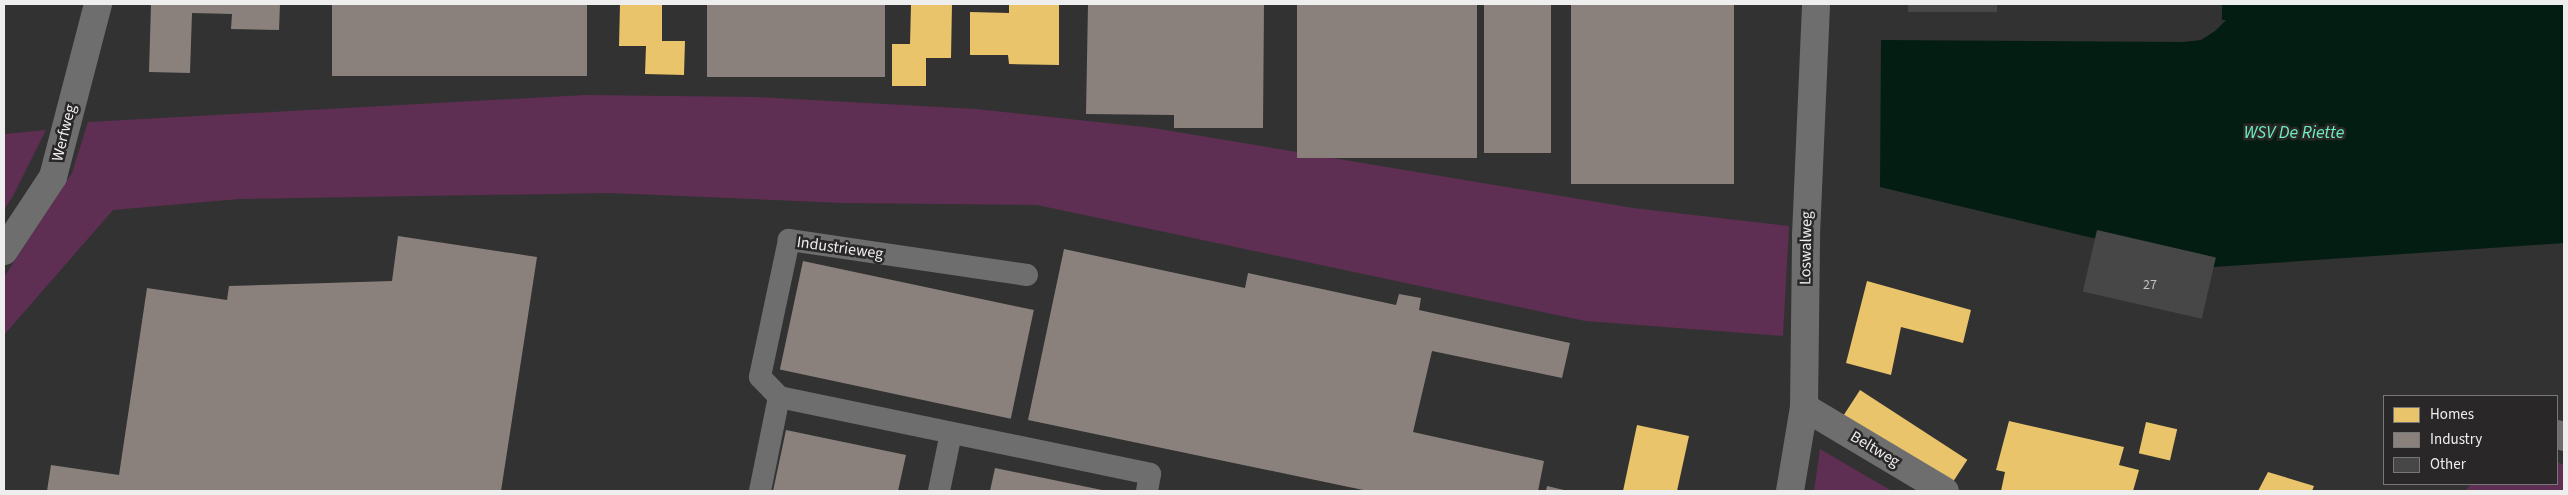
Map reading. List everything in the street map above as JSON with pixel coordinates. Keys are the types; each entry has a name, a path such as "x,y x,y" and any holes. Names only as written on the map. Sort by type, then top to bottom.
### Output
{"street":[{"name":"Werfweg","path":"4,250 53,177 98,4"},
{"name":"Loswalweg","path":"1790,491 1804,407 1806,235 1816,4"},
{"name":"Beltweg","path":"1804,407 1945,491"}],"lane":[{"name":"Industrieweg","path":"779,397 760,377 789,240 1027,275"},
{"path":"760,491 779,397 1150,474 1147,491"},
{"path":"939,491 952,433"}],"shaded area":[{"path":"585,95 756,97 976,109 1153,128 1633,208 1789,226 1783,336 1585,321 1037,205 843,203 610,193 239,199 113,210 4,335 4,277 72,173 88,122"},
{"path":"46,130 13,196 4,210 4,134"},
{"path":"1820,449 1892,491 1814,491"},
{"path":"2558,462 2564,465 2564,491 2465,491 2470,485 2558,485"}],"water":[{"name":"WSV De Riette","path":"2222,4 2564,4 2564,243 2214,267 1880,187 1881,40 2183,42 2201,40 2215,31 2226,20 2222,20"}],"building: Homes":[{"path":"620,4 662,4 662,41 685,41 684,75 645,74 646,46 619,46"},
{"path":"911,4 952,4 951,58 926,58 926,86 892,86 892,44 910,44"},
{"path":"1009,4 1059,4 1059,65 1009,64 1008,55 970,55 970,12 1009,13"},
{"path":"1867,281 1971,310 1963,343 1901,327 1891,375 1846,363"},
{"path":"1860,390 1967,460 1950,486 1843,416"},
{"path":"2009,421 2124,447 2119,465 2139,470 2133,491 2001,491 2005,472 1996,470"},
{"path":"2146,422 2177,429 2170,460 2139,453"},
{"path":"1637,425 1689,436 1677,491 1623,491"},
{"path":"2268,472 2314,486 2312,491 2258,491"}],"building: Industry":[{"path":"151,4 280,4 279,30 231,29 232,14 192,13 190,73 149,72"},
{"path":"332,4 587,4 587,76 332,76"},
{"path":"707,4 885,4 885,77 707,77"},
{"path":"1088,4 1264,4 1263,128 1174,128 1174,115 1086,114"},
{"path":"1297,4 1477,4 1477,158 1297,158"},
{"path":"1484,4 1551,4 1551,153 1484,153"},
{"path":"1571,4 1734,4 1734,184 1571,184"},
{"path":"398,236 537,257 501,491 47,491 51,465 119,475 147,288 227,300 229,286 392,281"},
{"path":"1064,249 1245,288 1248,273 1396,305 1399,294 1421,298 1419,310 1570,343 1562,378 1432,351 1413,432 1544,461 1538,491 1368,491 1028,420"},
{"path":"803,261 1034,310 1011,419 780,370"},
{"path":"786,430 906,455 898,491 773,491"},
{"path":"995,468 1102,490 1102,491 990,491"},
{"path":"1547,486 1568,491 1546,491"}],"building: Other":[{"path":"1908,4 1997,4 1997,12 1908,12"},
{"path":"2097,230 2216,257 2202,319 2083,291"}]}
